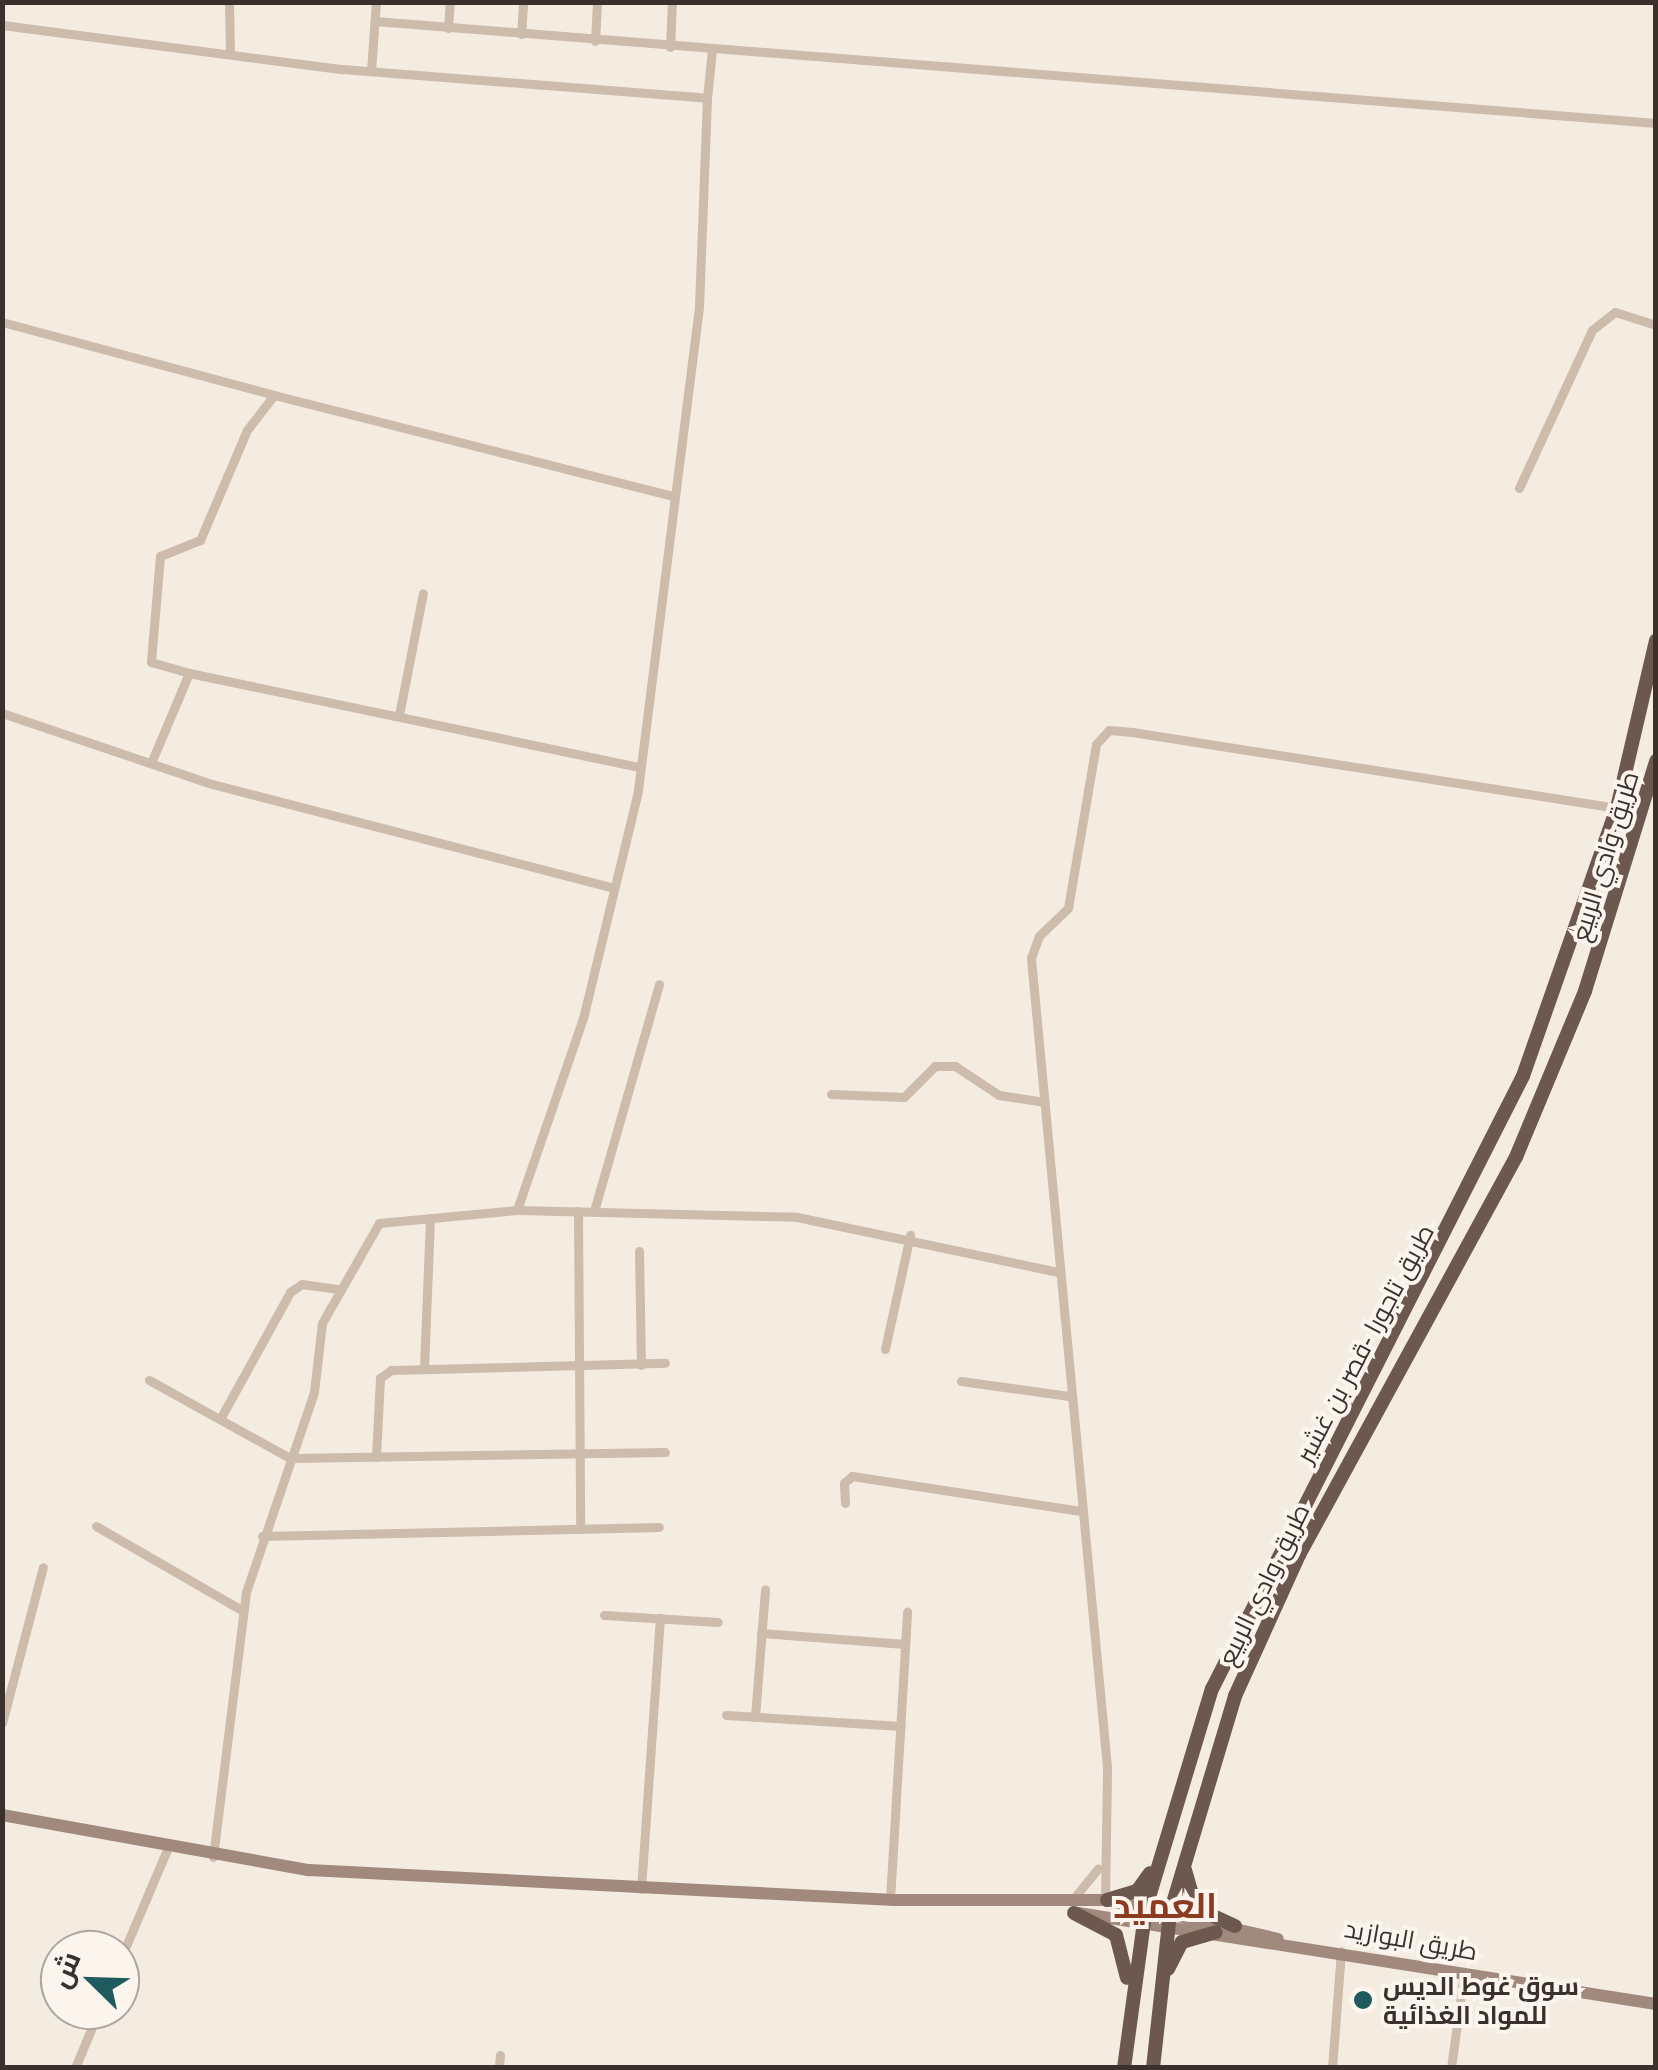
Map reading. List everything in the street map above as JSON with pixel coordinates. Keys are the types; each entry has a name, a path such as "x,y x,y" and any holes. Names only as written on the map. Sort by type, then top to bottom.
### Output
{"highway":[{"name":"طريق تاجورا -قصر بن غشير","path":"1124,2068 1128,2004 1144,1913 1212,1690 1243,1622 1512,1103 1617,808 1656,640"},
{"name":"طريق وادي الربيع","path":"1153,2068 1169,1918 1222,1732 1278,1599 1490,1210 1555,1068 1656,761"},
{"path":"1184,1856 1190,1900 1235,1926"},
{"path":"1106,1900 1136,1890 1158,1859"},
{"path":"1070,1907 1105,1924 1121,1942 1128,2004"},
{"path":"1157,2003 1178,1946 1216,1932"}],"main road":[{"path":"2,1815 213,1858 641,1889 1070,1907 1235,1926 1278,1939"},
{"path":"1070,1907 1106,1900 1144,1913"},
{"path":"1169,1918 1216,1932 1278,1939"},
{"name":"طريق البوازيد","path":"1278,1939 1656,2004"}],"street":[{"path":"230,2 230,54"},
{"path":"371,71 376,2"},
{"path":"448,28 450,2"},
{"path":"522,34 523,2"},
{"path":"595,40 597,2"},
{"path":"670,48 672,2"},
{"path":"374,21 670,48 1656,123"},
{"path":"2,25 371,71 707,98"},
{"path":"517,1210 560,1098 614,888 639,767 699,307 712,50"},
{"path":"1519,488 1592,330 1615,312 1656,325"},
{"path":"2,322 674,496"},
{"path":"274,395 247,430 200,540 160,556 151,662 639,767"},
{"path":"398,716 423,594"},
{"path":"151,763 190,673"},
{"path":"2,714 151,763 614,888"},
{"path":"1106,1900 1101,1861 1106,1767 1069,1396 1033,946 1068,908 1096,744 1109,730 1617,808"},
{"path":"594,1211 659,984"},
{"path":"832,1094 904,1096 936,1066 955,1066 999,1096 1044,1102"},
{"path":"213,1858 243,1611 262,1536 314,1392 322,1323 378,1222 517,1210 798,1217 910,1235 1060,1272"},
{"path":"578,1211 580,1529"},
{"path":"424,1368 430,1218"},
{"path":"886,1350 910,1235"},
{"path":"640,1251 641,1365"},
{"path":"220,1419 290,1292 302,1284 339,1289"},
{"path":"376,1457 380,1378 424,1368 665,1363"},
{"path":"149,1380 290,1458 665,1452"},
{"path":"962,1381 1069,1396"},
{"path":"845,1503 844,1483 852,1476 1080,1512"},
{"path":"96,1526 243,1611"},
{"path":"262,1536 659,1527"},
{"path":"2,1722 43,1567"},
{"path":"755,1717 765,1588"},
{"path":"890,1900 907,1611"},
{"path":"604,1615 718,1622"},
{"path":"641,1889 660,1618"},
{"path":"761,1633 905,1644"},
{"path":"726,1715 900,1726"},
{"path":"133,1930 166,1850"},
{"path":"1070,1907 1088,1887 1101,1861"},
{"path":"1332,2068 1341,1949"},
{"path":"1450,2068 1464,1972"},
{"path":"74,2068 90,2030"},
{"path":"499,2068 500,2055"}],"place":[{"name":"سوق غوط الديس للمواد الغذائية","path":"1363,2000"}],"district":[{"name":"العميد","path":"1165,1905"}]}
